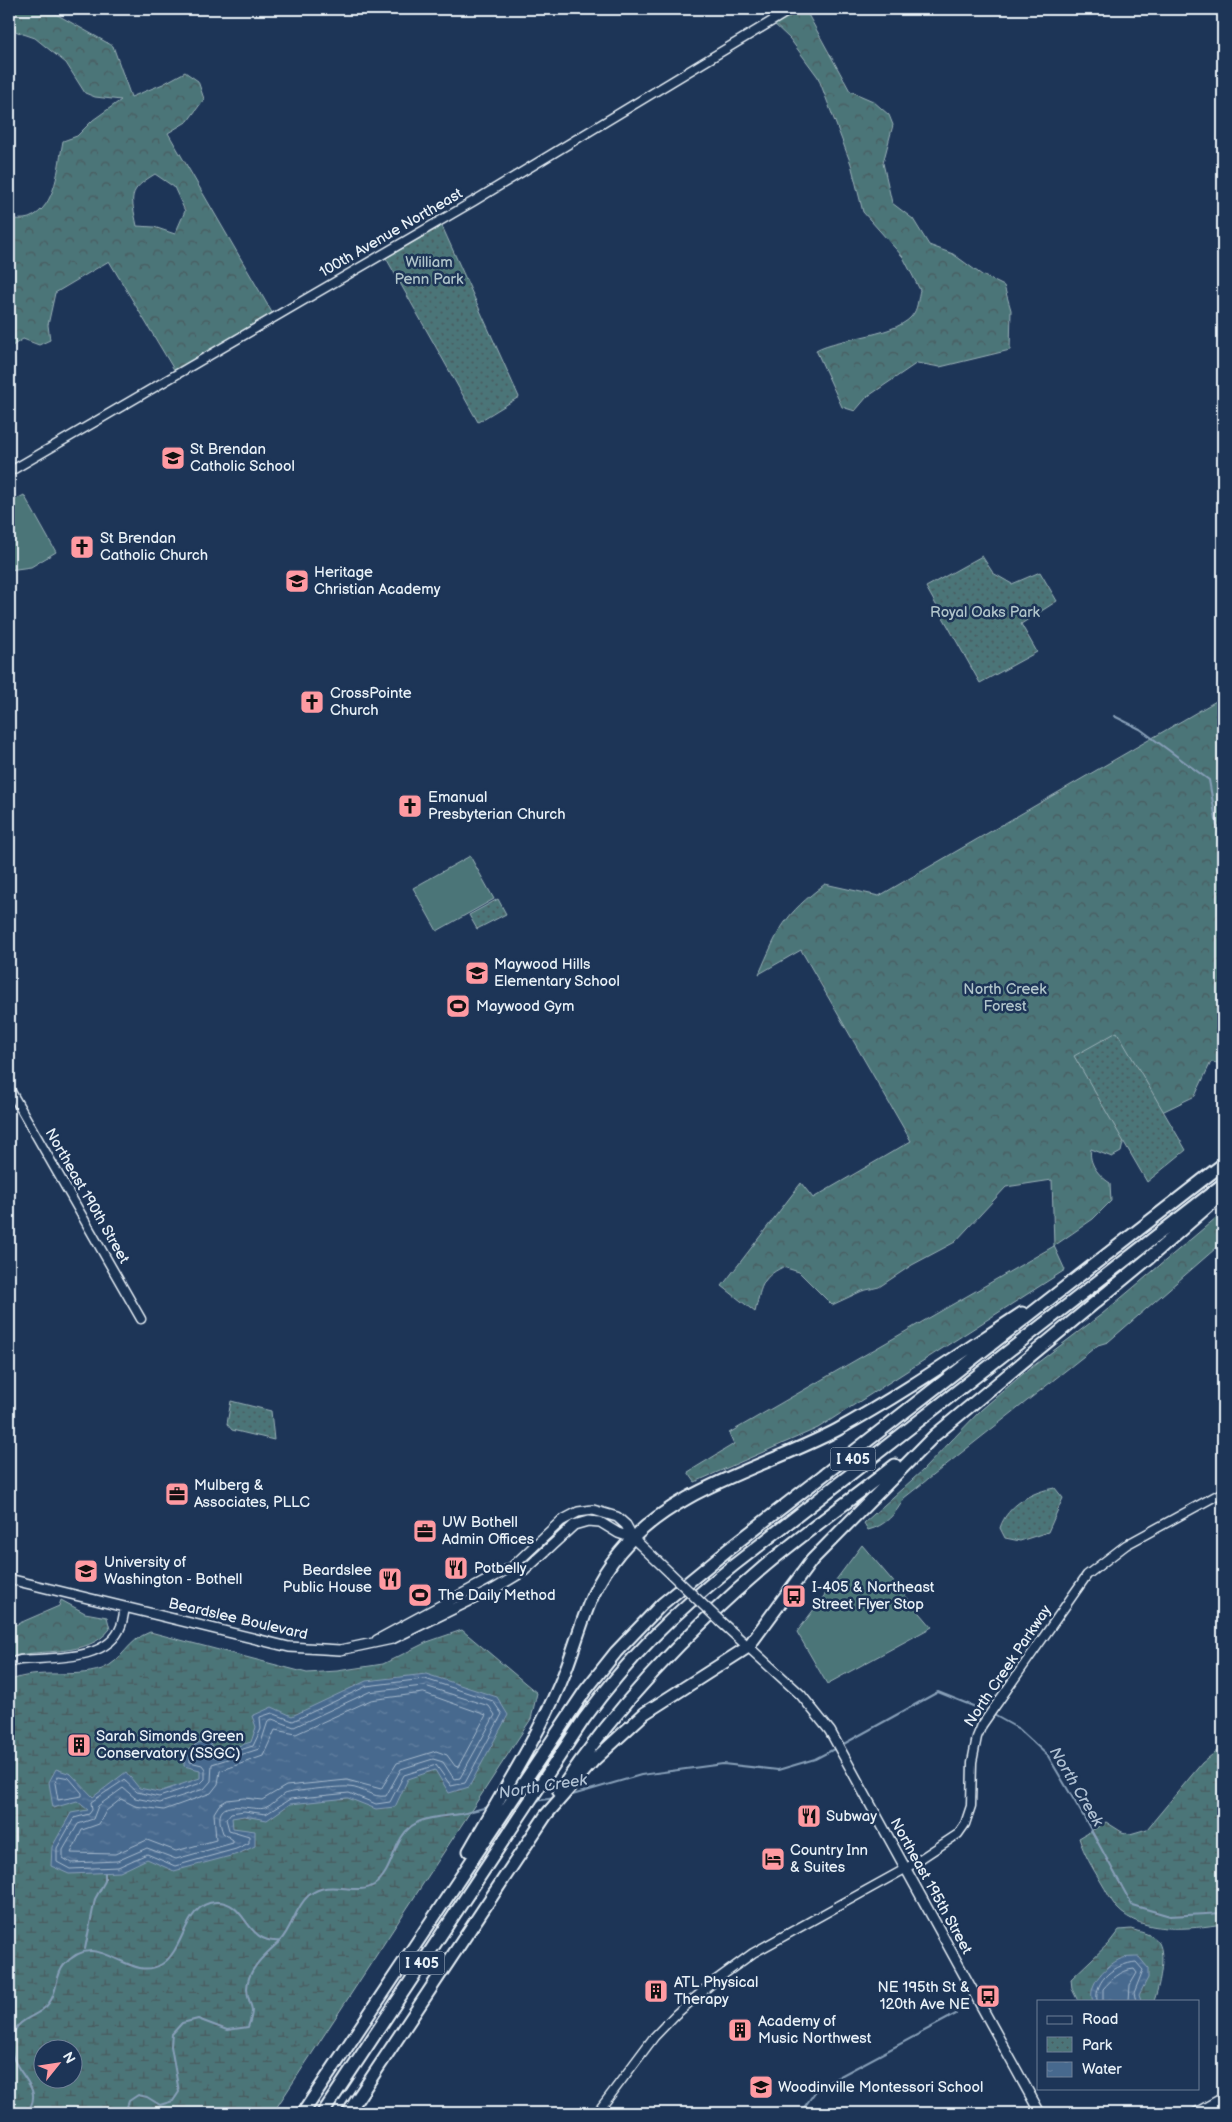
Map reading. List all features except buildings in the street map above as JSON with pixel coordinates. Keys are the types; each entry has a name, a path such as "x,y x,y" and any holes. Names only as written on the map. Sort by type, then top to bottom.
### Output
{"highway":[{"name":"I 405","path":"311,2113 585,1691 616,1652 662,1604 730,1548 1223,1164"},
{"name":"I 405","path":"521,1790 605,1674 626,1648 673,1601 1223,1170"},
{"name":"I 405","path":"323,2113 606,1690 646,1642 683,1606 1223,1184"},
{"name":"I 405","path":"542,1787 627,1672 684,1612 1223,1193"},
{"path":"348,2113 547,1813 578,1762 662,1664 729,1598 767,1565 935,1435 1149,1258 1223,1193"},
{"path":"422,1935 548,1711 561,1683 585,1609 598,1584 620,1551 633,1538 675,1505 695,1494 805,1446 875,1409 1033,1306 1060,1292"},
{"path":"547,1813 625,1729 645,1713 748,1647 812,1560 841,1528 935,1435"},
{"name":"I 405","path":"329,2113 523,1815"},
{"name":"I 405","path":"303,2113 502,1819"}],"main road":[{"name":"Northeast 195th Street","path":"578,1512 593,1510 617,1517 626,1525 633,1538 721,1622 802,1695 844,1756 1040,2113"},
{"name":"Beardslee Boulevard","path":"375,1642 387,1633 410,1624 512,1567 561,1521 578,1512"},
{"name":"Northeast 195th Street","path":"581,1522 600,1522 618,1533 633,1538"},
{"name":"Beardslee Boulevard","path":"9,1579 289,1647 340,1650 392,1639 494,1589 524,1571 568,1528 581,1522"},
{"path":"1196,2113 1223,2098"}],"street":[{"name":"100th Avenue Northeast","path":"9,472 474,201 792,9"},
{"name":"Northeast 190th Street","path":"9,1088 141,1318"},
{"name":"North Creek Parkway","path":"597,2113 654,2037 676,2014 716,1980 753,1953 905,1869 951,1841 965,1824 973,1797 972,1762 975,1745 987,1718 1072,1596 1098,1565 1126,1545 1223,1492"},
{"path":"9,1663 20,1660 92,1652 113,1639 121,1627 125,1607"}],"green space":[{"path":"9,9 47,9 113,46 131,97 163,84 185,72 198,81 204,99 188,121 168,133 274,316 176,373 109,261 55,293 48,325 50,340 39,345 23,339 9,348 9,219 27,219 38,213 45,205 55,185 63,141 77,136 93,120 121,100 95,97 85,93 66,63 35,38 9,29","holes":["155,174 174,187 185,211 175,234 154,227 137,226 133,208 135,190"]},
{"path":"792,9 805,9 850,91 873,101 889,115 893,125 883,163 892,203 913,219 929,245 953,254 982,275 1004,286 1011,310 1010,350 940,367 917,363 867,397 855,411 842,407 816,350 896,327 907,321 915,311 920,290 903,257 863,212 851,164 818,77 790,39 771,21"},
{"name":"William Penn Park","path":"442,226 519,397 478,422 386,258"},
{"path":"24,495 56,552 31,567 9,570 9,503"},
{"name":"Royal Oaks Park","path":"982,556 993,573 1012,584 1040,572 1057,601 1021,624 1037,652 980,683 926,587"},
{"name":"North Creek Forest","path":"1223,697 1223,1064 1211,1062 1195,1096 1162,1112 1129,1117 1121,1152 1112,1157 1091,1149 1091,1159 1095,1169 1110,1183 1111,1201 1093,1219 1054,1246 1052,1180 1006,1187 955,1242 912,1265 879,1287 862,1291 832,1305 799,1272 783,1267 775,1271 766,1280 760,1291 755,1312 722,1286 801,1183 813,1198 911,1141 801,950 759,974 784,923 800,905 825,884 879,896"},
{"path":"470,856 494,899 437,931 413,888"},
{"path":"498,899 506,914 477,929 469,915"},
{"path":"1117,1032 1186,1150 1147,1182 1074,1056"},
{"path":"1223,1212 1223,1242 1108,1342 1098,1345 904,1498 894,1514 880,1526 868,1530 864,1523 922,1471 981,1410 1024,1373 1102,1314"},
{"path":"1054,1246 1065,1270 818,1428 695,1482 688,1472 734,1444 729,1433"},
{"path":"231,1401 271,1411 274,1440 232,1430 227,1424"},
{"path":"1055,1488 1063,1498 1048,1532 1020,1541 1005,1538 1000,1528 1008,1512 1022,1500 1038,1492"},
{"path":"862,1545 932,1627 827,1684 797,1632"},
{"path":"61,1600 85,1613 107,1617 110,1629 101,1638 77,1648 9,1657 9,1624 15,1625 59,1606"},
{"path":"462,1630 537,1693 531,1719 273,2113 9,2113 9,1939 12,1930 13,1912 9,1876 9,1681 32,1675 91,1672 102,1669 115,1661 136,1640 150,1632 307,1673 337,1671 383,1664 427,1642"},
{"path":"1223,1746 1223,1924 1167,1928 1140,1923 1127,1917 1111,1899 1088,1860 1079,1838 1106,1822 1122,1832 1130,1834 1147,1829 1202,1763"},
{"path":"1131,1929 1154,1937 1159,1943 1162,1956 1161,1972 1154,2000 1078,2000 1072,1989 1071,1979 1109,1943 1119,1930"}],"water":[{"path":"426,1674 497,1697 508,1715 469,1787 449,1793 435,1770 408,1779 395,1807 376,1809 348,1798 290,1804 267,1820 244,1816 232,1818 233,1828 255,1831 255,1846 238,1854 174,1871 147,1859 120,1872 69,1874 51,1866 52,1847 71,1813 88,1810 77,1801 53,1808 49,1782 56,1769 71,1774 93,1797 126,1772 139,1788 159,1792 200,1778 200,1770 184,1766 184,1753 198,1743 209,1741 215,1753 251,1742 256,1727 252,1716 272,1707 292,1716 366,1681"},
{"path":"1129,1957 1139,1957 1148,1968 1148,1978 1139,1995 1141,2000 1093,2000 1093,1988 1100,1975 1117,1961"}],"waterway":[{"path":"1114,716 1140,729 1209,780 1217,826 1223,830"},
{"name":"North Creek","path":"840,1746 938,1692 988,1712"},
{"name":"North Creek","path":"992,1714 1019,1729 1048,1756 1132,1905 1170,1916 1223,1913"},
{"name":"North Creek","path":"569,1796 641,1775 723,1764 778,1770 815,1759 836,1748"},
{"name":"North Creek","path":"535,1801 555,1798"},
{"name":"North Creek","path":"26,2113 32,2103 33,2094 30,2085 13,2058 11,2047 13,2035 19,2024 45,2008 49,2003 54,1994 61,1969 77,1954 89,1951 101,1953 137,1967 149,1968 162,1964 176,1949 197,1910 205,1904 216,1902 234,1908 259,1936 268,1940 280,1941 304,1901 316,1891 333,1887 358,1889 374,1885 388,1867 402,1836 416,1823 432,1818 490,1807"},
{"path":"85,1949 95,1899 105,1881 105,1873"},
{"path":"125,2113 129,2101 138,2095 147,2097 160,2105 173,2101 179,2092 171,2046 172,2034 182,2023 198,2019 227,2030 248,2027 252,2013 247,1989 250,1975 258,1962 280,1941"},
{"path":"800,2113 818,2088 956,2014"}],"place":[{"name":"St Brendan Catholic School","path":"173,458"},
{"name":"St Brendan Catholic Church","path":"82,547"},
{"name":"Heritage Christian Academy","path":"297,581"},
{"name":"CrossPointe Church","path":"312,702"},
{"name":"Emanual Presbyterian Church","path":"410,806"},
{"name":"Maywood Hills Elementary School","path":"477,973"},
{"name":"Maywood Gym","path":"458,1006"},
{"name":"Mulberg & Associates, PLLC","path":"177,1494"},
{"name":"UW Bothell Admin Offices","path":"425,1531"},
{"name":"Potbelly","path":"456,1568"},
{"name":"University of Washington - Bothell","path":"86,1571"},
{"name":"Beardslee Public House","path":"390,1579"},
{"name":"The Daily Method","path":"420,1595"},
{"name":"I-405 & Northeast Street Flyer Stop","path":"794,1596"},
{"name":"Sarah Simonds Green Conservatory (SSGC)","path":"79,1745"},
{"name":"Subway","path":"809,1816"},
{"name":"Country Inn & Suites","path":"773,1859"},
{"name":"ATL Physical Therapy","path":"656,1991"},
{"name":"NE 195th St & 120th Ave NE","path":"988,1996"},
{"name":"Academy of Music Northwest","path":"740,2030"},
{"name":"Woodinville Montessori School","path":"761,2087"}]}
